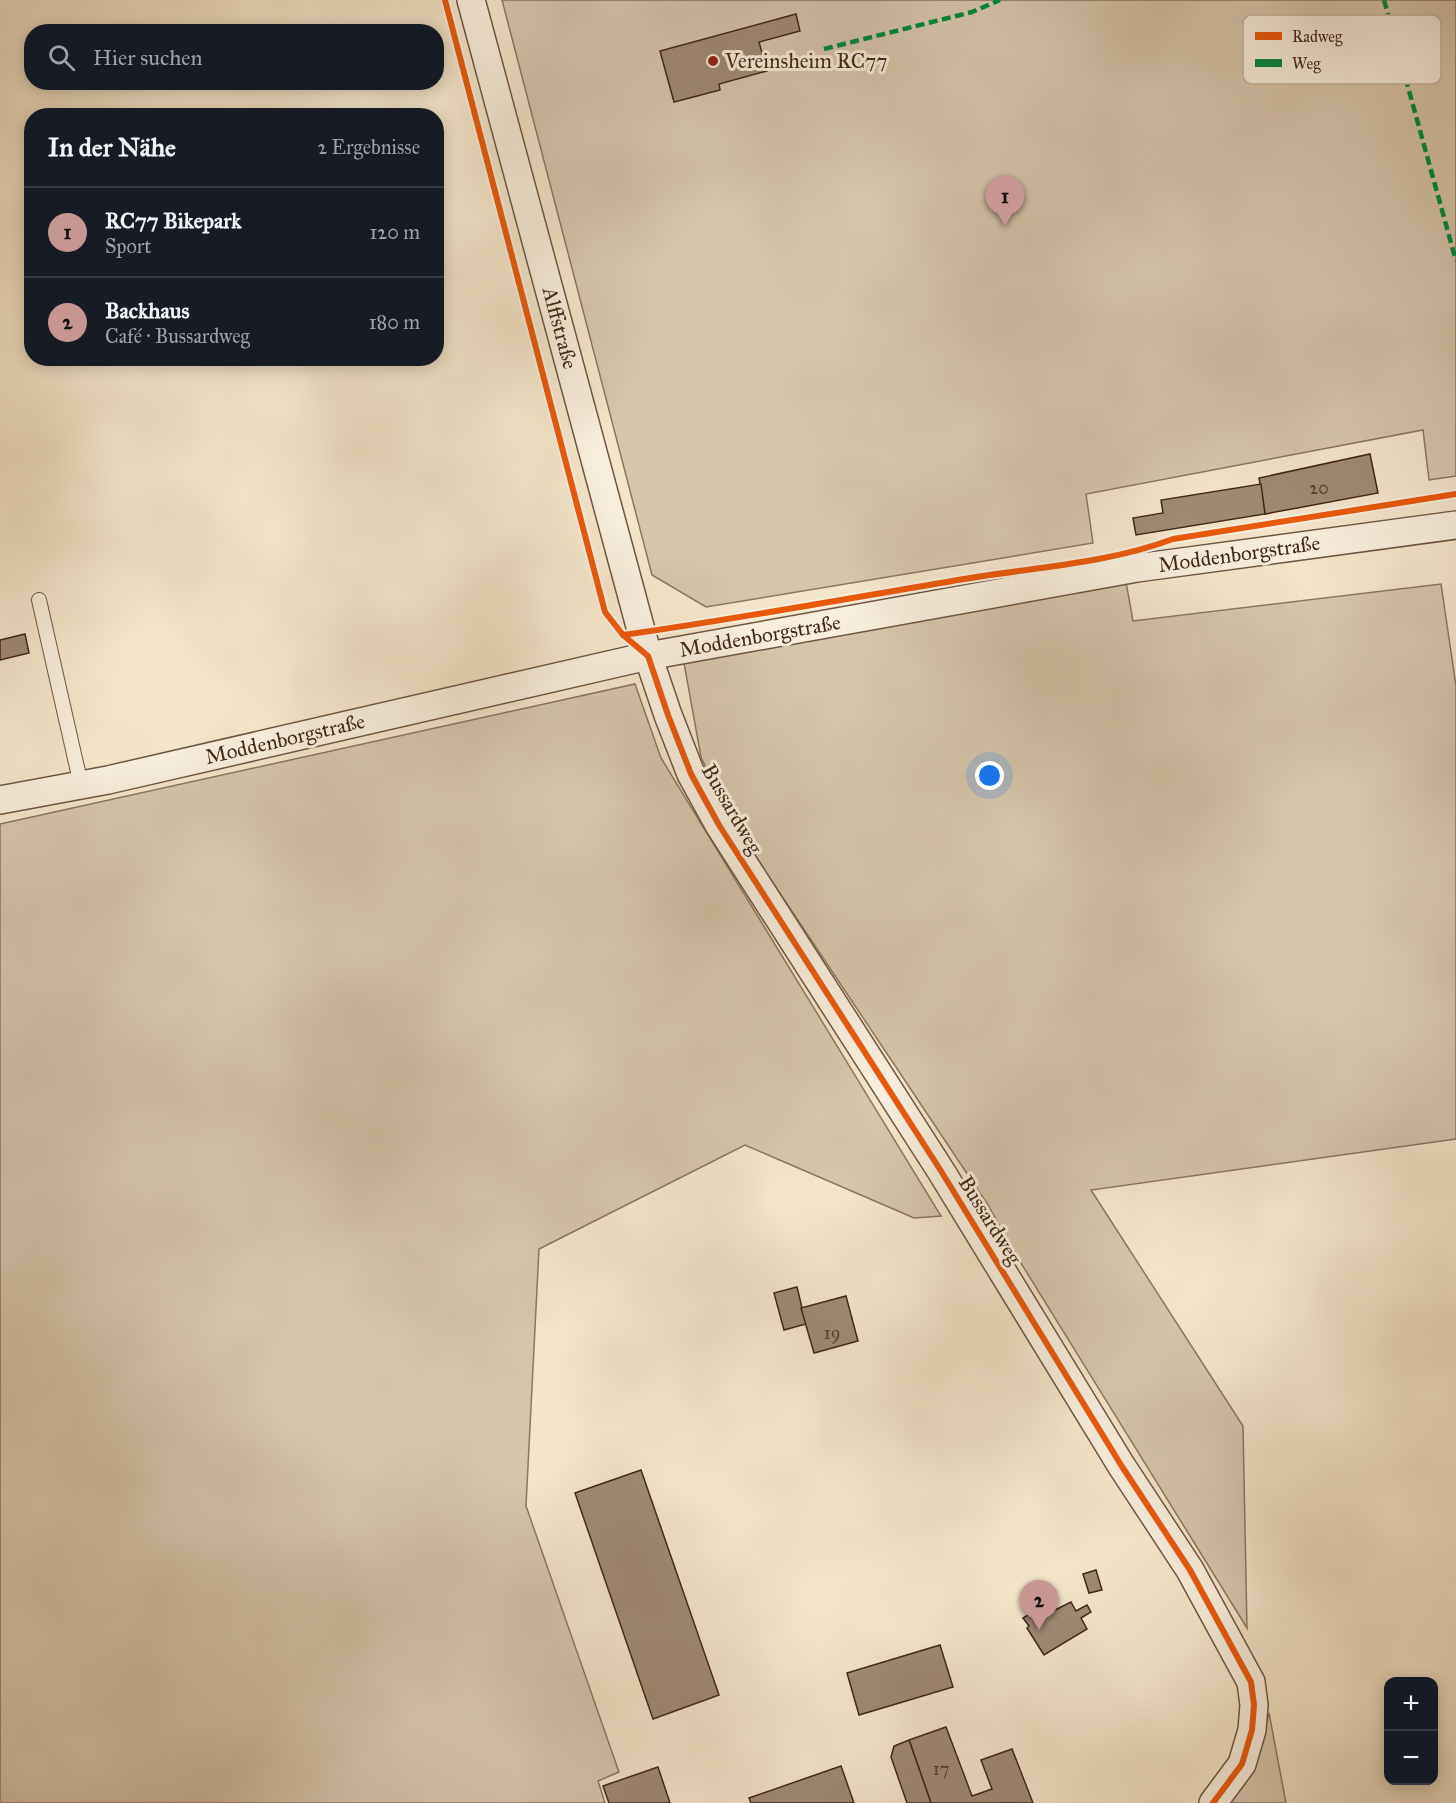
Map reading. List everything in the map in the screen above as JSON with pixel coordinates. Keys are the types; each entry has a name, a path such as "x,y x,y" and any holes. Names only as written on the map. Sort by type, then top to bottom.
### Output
{"street":[{"name":"Alffstraße","path":"471,0 648,656"},
{"name":"Moddenborgstraße","path":"0,800 81,785 648,656 1137,568 1456,525"},
{"name":"Bussardweg","path":"648,656 691,774 720,825 941,1171 1121,1465 1190,1570 1251,1682 1254,1705 1252,1730 1242,1764 1213,1803"}],"lane":[{"path":"39,600 81,785"}],"shaded area":[{"path":"502,0 1456,0 1456,476 1429,480 1423,430 1086,494 1093,543 706,607 652,575"},
{"path":"1126,582 1133,621 1441,584 1456,686 1456,1139 1091,1190 1243,1426 1247,1628 1011,1247 988,1205 729,817 701,757 684,663"},
{"path":"635,684 661,758 941,1216 914,1218 745,1145 539,1249 526,1506 619,1772 598,1781 605,1803 0,1803 0,824"},
{"path":"1269,1713 1286,1803 1229,1803 1258,1756"}],"building":[{"name":"Vereinsheim RC77","path":"796,14 800,31 759,42 767,71 719,84 720,90 674,102 660,51"},
{"path":"1370,454 1378,493 1265,514 1259,478"},
{"path":"1261,484 1265,514 1136,535 1133,518 1163,513 1161,500"},
{"path":"25,634 29,653 0,660 0,640"},
{"path":"797,1287 806,1324 784,1330 774,1293"},
{"path":"846,1296 858,1341 814,1353 801,1308"},
{"path":"641,1470 719,1695 653,1719 575,1493"},
{"path":"1096,1570 1102,1590 1089,1593 1083,1574"},
{"path":"1050,1602 1055,1610 1071,1602 1076,1611 1087,1605 1091,1612 1081,1618 1087,1629 1044,1655 1023,1618"},
{"path":"940,1645 953,1687 859,1715 847,1673"},
{"path":"946,1727 972,1796 992,1789 981,1760 1012,1749 1033,1803 931,1803 909,1740"},
{"path":"909,1740 931,1803 907,1803 891,1757 894,1746"},
{"path":"841,1766 854,1803 751,1803 749,1798"},
{"path":"658,1767 670,1803 609,1803 603,1786"}],"marked path":[{"path":"824,49 972,12 1000,0"},
{"path":"1384,0 1388,15"},
{"path":"1407,84 1456,261"}],"cycle path":[{"path":"445,0 605,612 623,635 648,656 691,774 719,825 941,1171 1121,1465 1190,1570 1251,1682 1254,1705 1252,1730 1242,1764 1213,1803"},
{"path":"623,635 964,579 1070,564 1122,554 1173,539 1456,494"}],"place":[{"name":"Vereinsheim RC77","path":"713,61"},
{"name":"RC77 Bikepark","path":"1005,226"},
{"name":"Backhaus","path":"1039,1630"}]}
